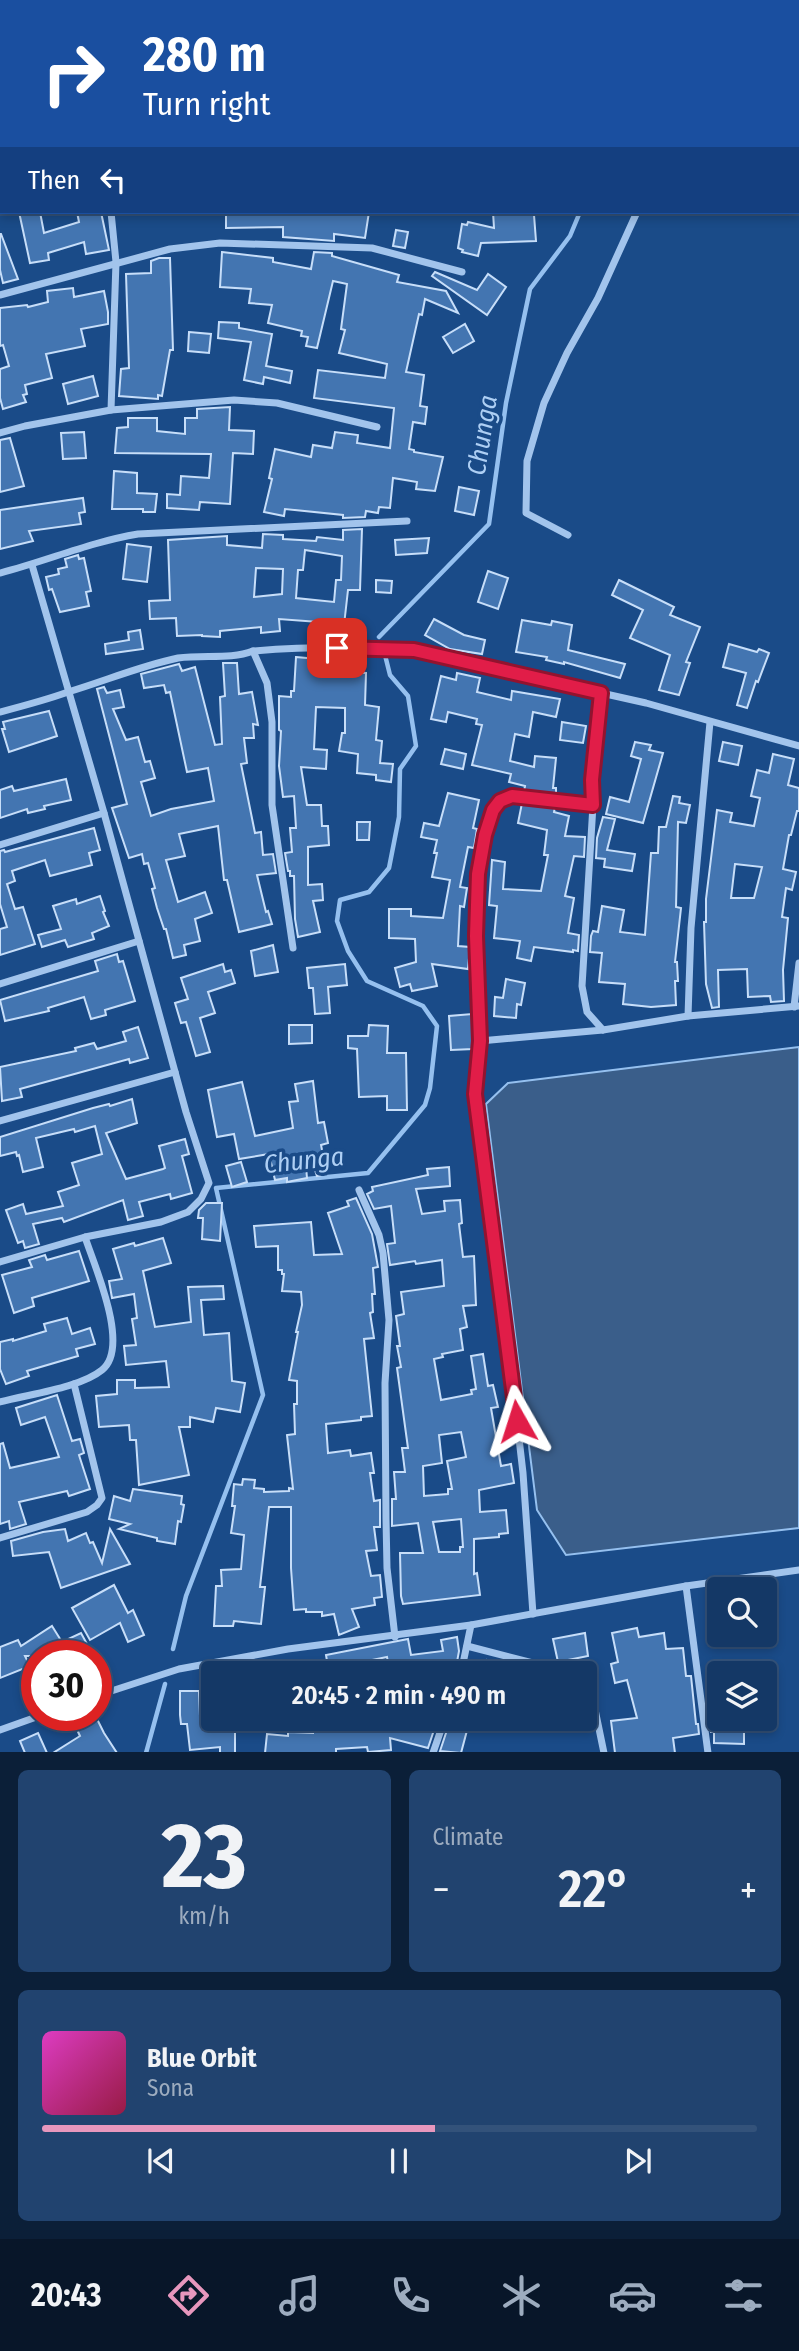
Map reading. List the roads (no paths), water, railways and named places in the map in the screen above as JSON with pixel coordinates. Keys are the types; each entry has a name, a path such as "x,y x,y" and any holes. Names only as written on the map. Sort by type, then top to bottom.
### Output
{"street":[{"path":"111,214 117,262 111,410"},
{"path":"568,535 526,513 527,461 544,403 567,353 598,298 636,214"},
{"path":"0,295 170,249 220,243 372,248 462,272"},
{"path":"0,433 111,410 202,401 277,403 377,427"},
{"path":"0,573 105,540 138,534 407,521"},
{"path":"0,1262 85,1237 161,1222 188,1212 201,1199 209,1183 175,1072 32,565"},
{"path":"0,712 122,673 179,658 337,648 414,650 601,693 799,746"},
{"path":"253,652 267,683 272,722 272,804 293,948"},
{"path":"601,693 592,780 593,805 582,986 587,1012 603,1030"},
{"path":"688,1016 692,915 710,722"},
{"path":"533,1614 523,1473 475,1094 480,1041 476,936 478,874 485,835 493,810 500,801 512,796 593,805"},
{"path":"0,845 104,813"},
{"path":"0,984 139,941"},
{"path":"480,1041 603,1030 688,1016 796,1006 799,963"},
{"path":"0,1121 175,1072"},
{"path":"359,1190 379,1235 389,1320 385,1383 386,1519 387,1568 394,1637"},
{"path":"0,1402 74,1384 104,1369 114,1346 112,1322 85,1237"},
{"path":"0,1538 87,1513 102,1498 74,1384"},
{"path":"112,1691 179,1669 288,1649 394,1637 687,1586 799,1570"},
{"path":"687,1586 708,1752"},
{"path":"464,1661 471,1625"},
{"path":"467,1646 525,1661"},
{"path":"597,1718 604,1752"},
{"path":"0,1730 21,1722"},
{"path":"433,1752 440,1731"}],"water":[{"path":"799,1047 799,1528 566,1555 537,1510 486,1104 508,1083"}],"waterway":[{"name":"Chunga","path":"379,637 489,524 506,403 530,289 570,236 579,214"},
{"name":"Chunga","path":"173,1649 186,1596 263,1395 216,1188 368,1173 425,1105 430,1088 437,1026 423,1006 367,981 348,951 337,921 340,900 369,892 389,868 399,817 400,769 416,746 408,696 390,675 384,651"},
{"name":"Chunga","path":"146,1752 165,1684"}]}
